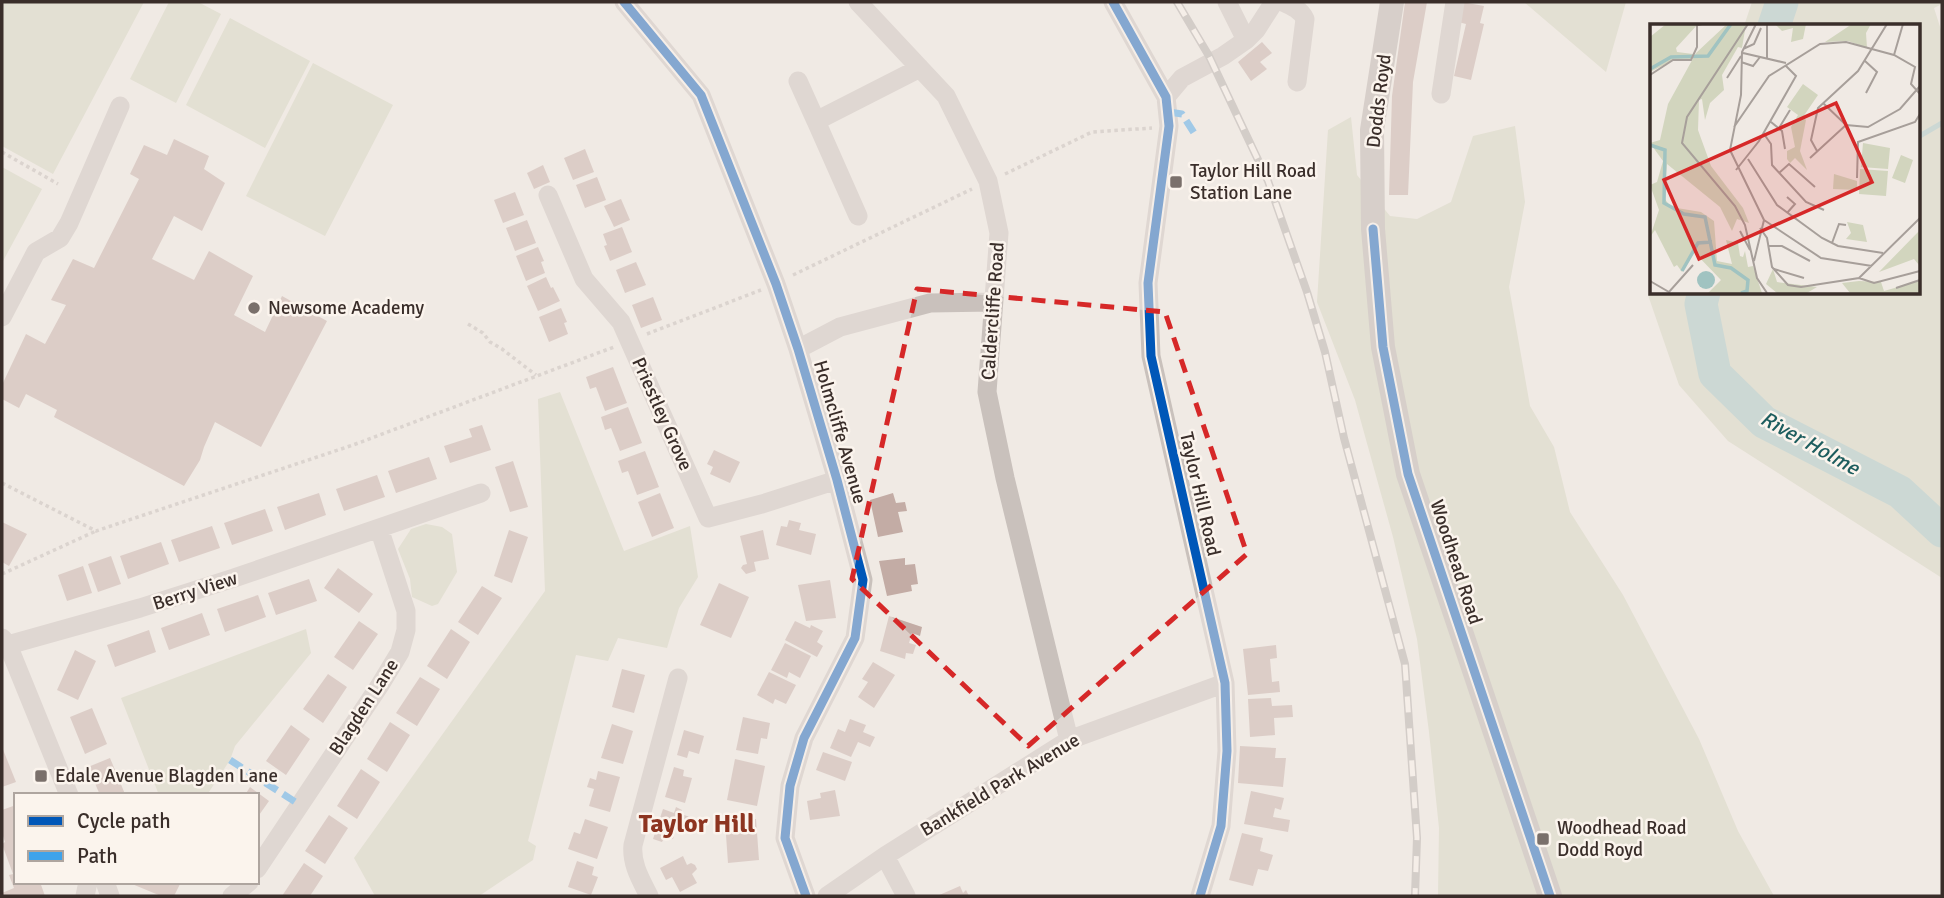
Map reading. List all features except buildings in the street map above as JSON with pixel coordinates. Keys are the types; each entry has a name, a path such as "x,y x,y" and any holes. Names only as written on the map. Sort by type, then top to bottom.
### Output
{"main road":[{"name":"Dodds Royd","path":"1373,200 1372,130 1392,2"},
{"name":"Woodhead Road","path":"1373,200 1383,347 1408,474 1550,896"}],"street":[{"name":"Holmcliffe Avenue","path":"624,2 701,95 776,284 798,349 863,580 855,638 804,738 790,786 785,838 806,896"},
{"name":"Caldercliffe Road","path":"858,2 946,96 988,181 999,233 987,392 1005,478 1069,740"},
{"path":"1113,2 1166,97 1182,78 1246,40 1256,30 1274,2"},
{"path":"1227,2 1246,40"},
{"path":"1283,2 1297,9 1305,19 1297,82"},
{"path":"1441,94 1455,2"},
{"path":"816,121 920,68"},
{"path":"798,80 858,216"},
{"name":"Taylor Hill Road","path":"1166,97 1169,126 1148,283 1151,356 1225,683 1227,751 1221,826 1199,896"},
{"path":"2,317 36,253 60,238 120,106"},
{"name":"Priestley Grove","path":"548,195 584,279 621,322 708,518 836,480"},
{"path":"798,349 840,327 930,303 993,302"},
{"name":"Berry View","path":"5,642 140,608 199,590 481,493"},
{"name":"Blagden Lane","path":"259,866 400,652 406,630 406,611 379,528"},
{"path":"5,642 68,793"},
{"path":"649,896 634,864 633,845 678,678"},
{"name":"Bankfield Park Avenue","path":"827,896 885,856 1069,740 1225,683"},
{"path":"885,856 906,896"},
{"path":"232,896 247,884"}],"path":[{"path":"2,574 96,531 353,445 776,284 1092,132 1169,126"},
{"path":"2,152 58,184"},
{"path":"468,324 536,375"},
{"path":"2,483 96,531"}],"highlighted area":[{"path":"917,289 1165,312 1247,554 1028,746 852,579"}],"green space":[{"path":"2,2 144,2 53,174 2,146"},
{"path":"169,2 198,2 221,14 176,103 130,79"},
{"path":"1524,2 1626,2 1606,72"},
{"path":"1752,2 1942,2 1934,8 1942,33 1942,578 1728,441 1679,385 1648,295 1650,290 1650,294 1920,294 1920,24 1745,24"},
{"path":"230,18 310,61 265,148 186,105"},
{"path":"313,63 393,105 325,236 246,196"},
{"path":"1351,117 1357,175 1390,216 1417,219 1451,202 1473,136 1515,126 1525,202 1509,287 1530,406 1554,447 1570,512 1623,595 1699,739 1738,831 1774,896 1438,896 1439,828 1417,639 1393,537 1355,400 1317,302 1328,130"},
{"path":"2,167 42,189 2,263"},
{"path":"560,392 624,551 690,526 698,577 679,608 667,648 618,638 608,661 576,655 528,841 536,846 533,860 479,896 375,896 354,858 545,591 538,399"},
{"path":"426,524 442,527 452,534 457,572 438,604 432,606 412,597 410,579 398,549 411,529"},
{"path":"306,629 311,653 235,746 230,760 208,793 158,793 121,698"}],"waterway":[{"name":"River Holme","path":"1775,24 1782,2"},
{"path":"1920,136 1942,123"},
{"name":"River Holme","path":"1704,294 1701,304 1715,374 1764,422 1900,492 1942,531"}],"railway":[{"path":"1177,2 1209,56 1268,181 1325,352 1344,438 1405,664 1417,838 1415,896"}],"marked path":[{"path":"1169,112 1182,114 1194,133"},
{"path":"230,760 300,805"}],"cycle path":[{"path":"624,2 701,95 776,284 798,349 863,580 855,638 804,738 790,786 785,838 806,896"},
{"path":"1113,2 1166,97 1169,126 1148,283 1151,356 1225,683 1227,751 1221,826 1200,896"},
{"path":"1373,229 1383,347 1408,474 1550,896"}],"place":[{"name":"Taylor Hill Road Station Lane","path":"1176,182"},
{"name":"Newsome Academy","path":"254,308"},
{"name":"Edale Avenue Blagden Lane","path":"41,776"},
{"name":"Woodhead Road Dodd Royd","path":"1543,839"}],"district":[{"name":"Taylor Hill","path":"697,824"}]}
